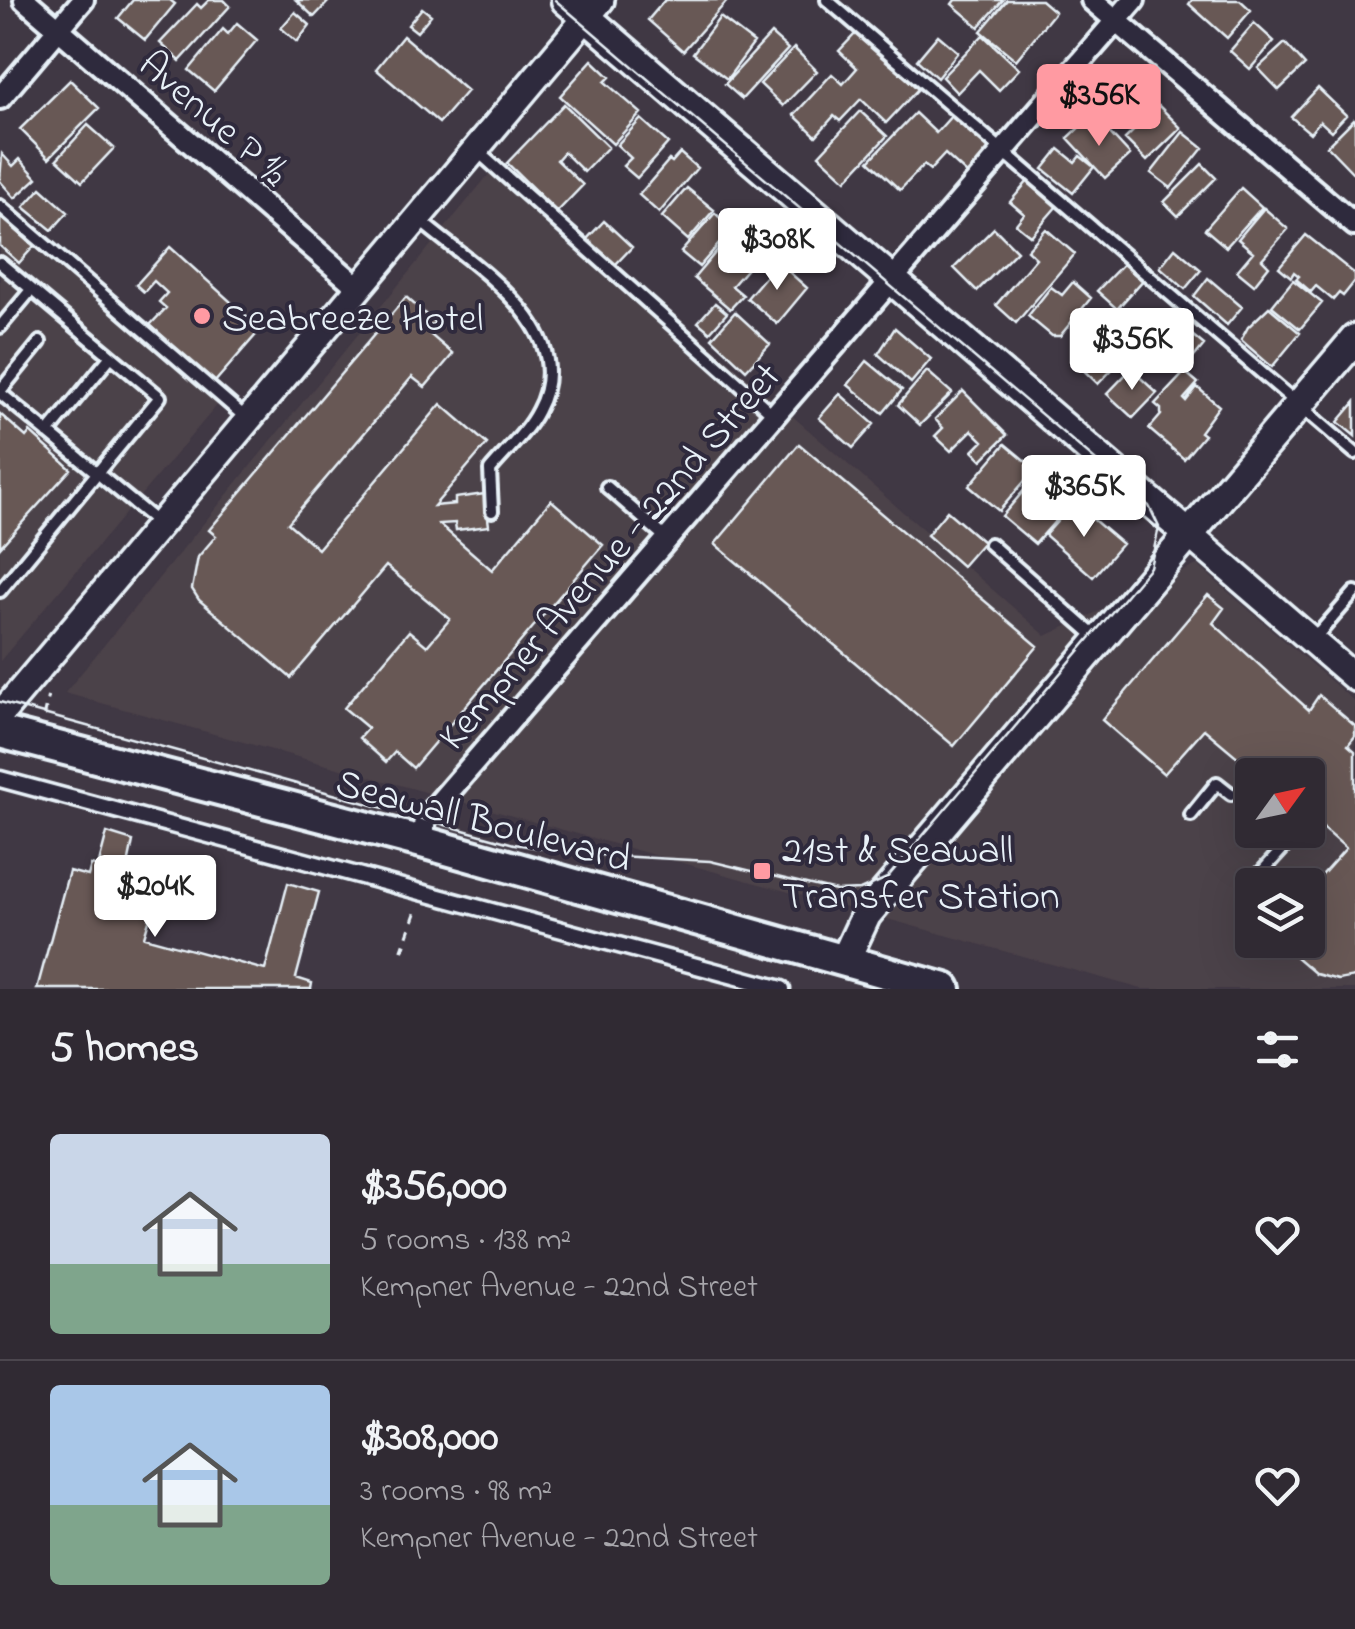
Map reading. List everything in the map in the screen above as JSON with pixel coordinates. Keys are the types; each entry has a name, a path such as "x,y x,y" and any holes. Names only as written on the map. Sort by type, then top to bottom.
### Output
{"main road":[{"path":"584,6 892,280 1187,534"},
{"path":"845,960 866,915 1355,339"},
{"name":"Seawall Boulevard","path":"0,732 422,842 944,989"}],"street":[{"name":"Avenue P ½","path":"25,0 359,288"},
{"path":"0,98 83,0"},
{"path":"1092,0 1355,225"},
{"name":"Kempner Avenue - 22nd Street","path":"422,842 424,819 1134,0"},
{"path":"0,715 476,150 584,6"},
{"path":"1187,534 1355,678"},
{"path":"0,779 782,989"}],"lane":[{"path":"827,0 1355,453"},
{"path":"476,150 776,416"},
{"path":"0,206 247,419"},
{"path":"417,219 527,312 546,342 550,378 538,409 490,470 492,510"},
{"path":"0,263 160,397 0,591"},
{"path":"0,327 32,290"},
{"path":"40,342 0,392 158,523"},
{"path":"48,433 112,356"},
{"path":"608,487 668,540"},
{"path":"990,544 1098,640"},
{"path":"1312,641 1355,592"},
{"path":"1191,815 1218,783 1231,794"},
{"path":"1265,868 1283,848"}],"path":[{"path":"402,950 419,902"}],"shaded area":[{"path":"499,162 1046,636 1197,565 1355,702 1355,989 1142,989 65,693"},
{"path":"0,213 219,403 0,661"}],"building":[{"path":"133,0 170,0 175,4 145,40 118,18"},
{"path":"209,0 224,0 230,6 180,61 160,43 197,4 201,8"},
{"path":"296,0 330,0 314,17"},
{"path":"665,0 728,0 683,51 648,20"},
{"path":"955,0 1003,0 979,27 952,4"},
{"path":"1007,0 1041,0 1055,12 1016,60 981,31"},
{"path":"1192,0 1240,0 1251,10 1227,38 1189,4"},
{"path":"422,8 431,15 417,32 408,25"},
{"path":"295,12 310,25 297,42 281,28"},
{"path":"720,17 754,43 727,79 693,53"},
{"path":"237,23 257,40 214,91 189,70 223,29 228,34"},
{"path":"1254,23 1274,41 1250,69 1230,51"},
{"path":"857,32 918,89 886,123 861,99 840,121 834,116 816,136 794,115 832,74 843,84 857,68 839,51"},
{"path":"771,34 788,49 742,99 725,84"},
{"path":"938,35 958,52 937,78 917,60"},
{"path":"983,35 1019,69 999,90 979,70 957,93 942,77"},
{"path":"403,36 467,91 439,123 376,69"},
{"path":"1285,43 1305,65 1279,90 1258,68"},
{"path":"794,48 817,71 783,106 760,84"},
{"path":"592,60 610,77 605,82 641,113 613,144 560,96"},
{"path":"1120,78 1145,101 1122,126 1097,102"},
{"path":"70,80 99,108 49,158 20,129"},
{"path":"1318,88 1346,115 1331,131 1320,121 1310,133 1291,117"},
{"path":"564,104 608,147 584,172 564,152 557,160 583,185 557,212 507,163"},
{"path":"1159,106 1181,128 1147,161 1125,139"},
{"path":"860,111 887,136 846,180 819,155"},
{"path":"915,113 936,133 953,114 992,150 968,175 945,154 930,170 924,165 900,190 869,161"},
{"path":"641,119 668,143 637,178 623,166 631,158 617,145"},
{"path":"1355,120 1355,175 1327,146"},
{"path":"1085,122 1097,135 1105,128 1130,155 1105,178 1068,138"},
{"path":"88,125 114,148 82,182 57,159"},
{"path":"1183,132 1203,148 1171,188 1151,173"},
{"path":"1059,149 1075,162 1080,156 1094,167 1073,193 1043,169"},
{"path":"680,153 697,168 659,213 639,195"},
{"path":"2,154 13,166 20,159 37,178 15,198 0,181"},
{"path":"1202,164 1216,178 1178,216 1164,202"},
{"path":"1028,181 1057,206 1031,236 1016,224 1024,214 1010,202"},
{"path":"41,188 68,212 52,230 24,207"},
{"path":"687,188 714,210 688,240 662,217"},
{"path":"1241,188 1262,207 1226,247 1205,229"},
{"path":"1264,208 1288,229 1262,259 1269,266 1254,285 1237,271 1253,252 1238,239"},
{"path":"715,213 732,229 699,267 681,252"},
{"path":"0,216 34,246 19,263 0,246"},
{"path":"604,221 632,247 614,266 586,240"},
{"path":"737,227 763,250 732,286 743,295 730,309 694,278"},
{"path":"994,228 1017,251 977,291 954,268"},
{"path":"1046,229 1075,254 1016,323 996,305 1036,258 1027,250"},
{"path":"1306,235 1355,274 1355,281 1343,296 1339,293 1333,300 1316,286 1311,292 1296,279 1299,276 1294,272 1291,277 1279,267"},
{"name":"Seabreeze Hotel","path":"170,247 261,329 214,383 150,325 166,308 159,302 167,293 154,281 144,292 136,285"},
{"path":"1175,248 1201,270 1185,289 1160,267"},
{"path":"778,262 807,288 777,324 747,298"},
{"path":"1125,262 1144,279 1117,309 1097,291"},
{"path":"1208,278 1242,307 1227,325 1194,296"},
{"path":"1293,280 1322,303 1300,329 1272,306"},
{"path":"1073,282 1091,298 1060,336 1052,336 1028,316 1051,287 1062,295"},
{"path":"406,297 434,322 426,331 453,354 425,387 412,377 288,523 318,549 441,404 487,444 434,506 485,494 489,526 456,530 455,523 439,524 492,570 551,500 603,545 413,768 395,752 386,762 359,738 368,728 344,708 409,631 427,646 450,619 386,566 291,678 199,600 192,589 198,557 216,536 209,530"},
{"path":"715,303 727,313 710,332 698,322"},
{"path":"1269,307 1300,333 1272,367 1241,340 1248,327"},
{"path":"735,312 770,344 746,370 712,338"},
{"path":"1119,318 1141,340 1098,384 1075,362"},
{"path":"1174,320 1204,345 1190,362 1159,337"},
{"path":"895,328 931,359 911,383 878,354"},
{"path":"867,361 902,390 883,413 848,385"},
{"path":"1131,369 1157,393 1133,418 1107,394"},
{"path":"927,371 952,393 920,425 898,405"},
{"path":"1185,372 1198,383 1186,401 1197,387 1219,406 1200,432 1204,435 1184,459 1149,429 1161,415 1155,404"},
{"path":"963,391 1007,435 982,460 973,451 983,441 972,430 951,451 935,436 943,428 935,419"},
{"path":"840,394 874,424 853,448 819,418"},
{"path":"1355,402 1355,436 1338,422"},
{"path":"0,414 26,437 30,432 71,469 0,547"},
{"path":"799,444 1038,646 954,746 715,544"},
{"path":"1005,444 1035,469 999,511 969,486"},
{"path":"1039,473 1072,502 1035,544 1002,516"},
{"path":"1074,503 1122,544 1093,577 1045,535"},
{"path":"947,511 983,542 962,566 927,535"},
{"path":"1208,595 1224,608 1213,623 1309,710 1319,695 1355,726 1355,736 1348,745 1355,751 1355,977 1338,980 1316,974 1297,958 1325,958 1325,872 1346,848 1325,830 1325,758 1239,758 1204,729 1164,774 1102,720"},
{"path":"107,833 133,841 121,899 153,907 144,937 265,970 288,883 319,892 296,978 312,983 311,989 37,989 69,871 88,876 91,865 98,867"}],"tram line":[{"path":"0,702 514,844 579,854 710,861 836,891 860,890 887,878 1150,567 1159,527 1149,506 555,0"}],"place":[{"name":"Seabreeze Hotel","path":"202,316"},
{"name":"21st & Seawall Transfer Station","path":"762,871"}]}
